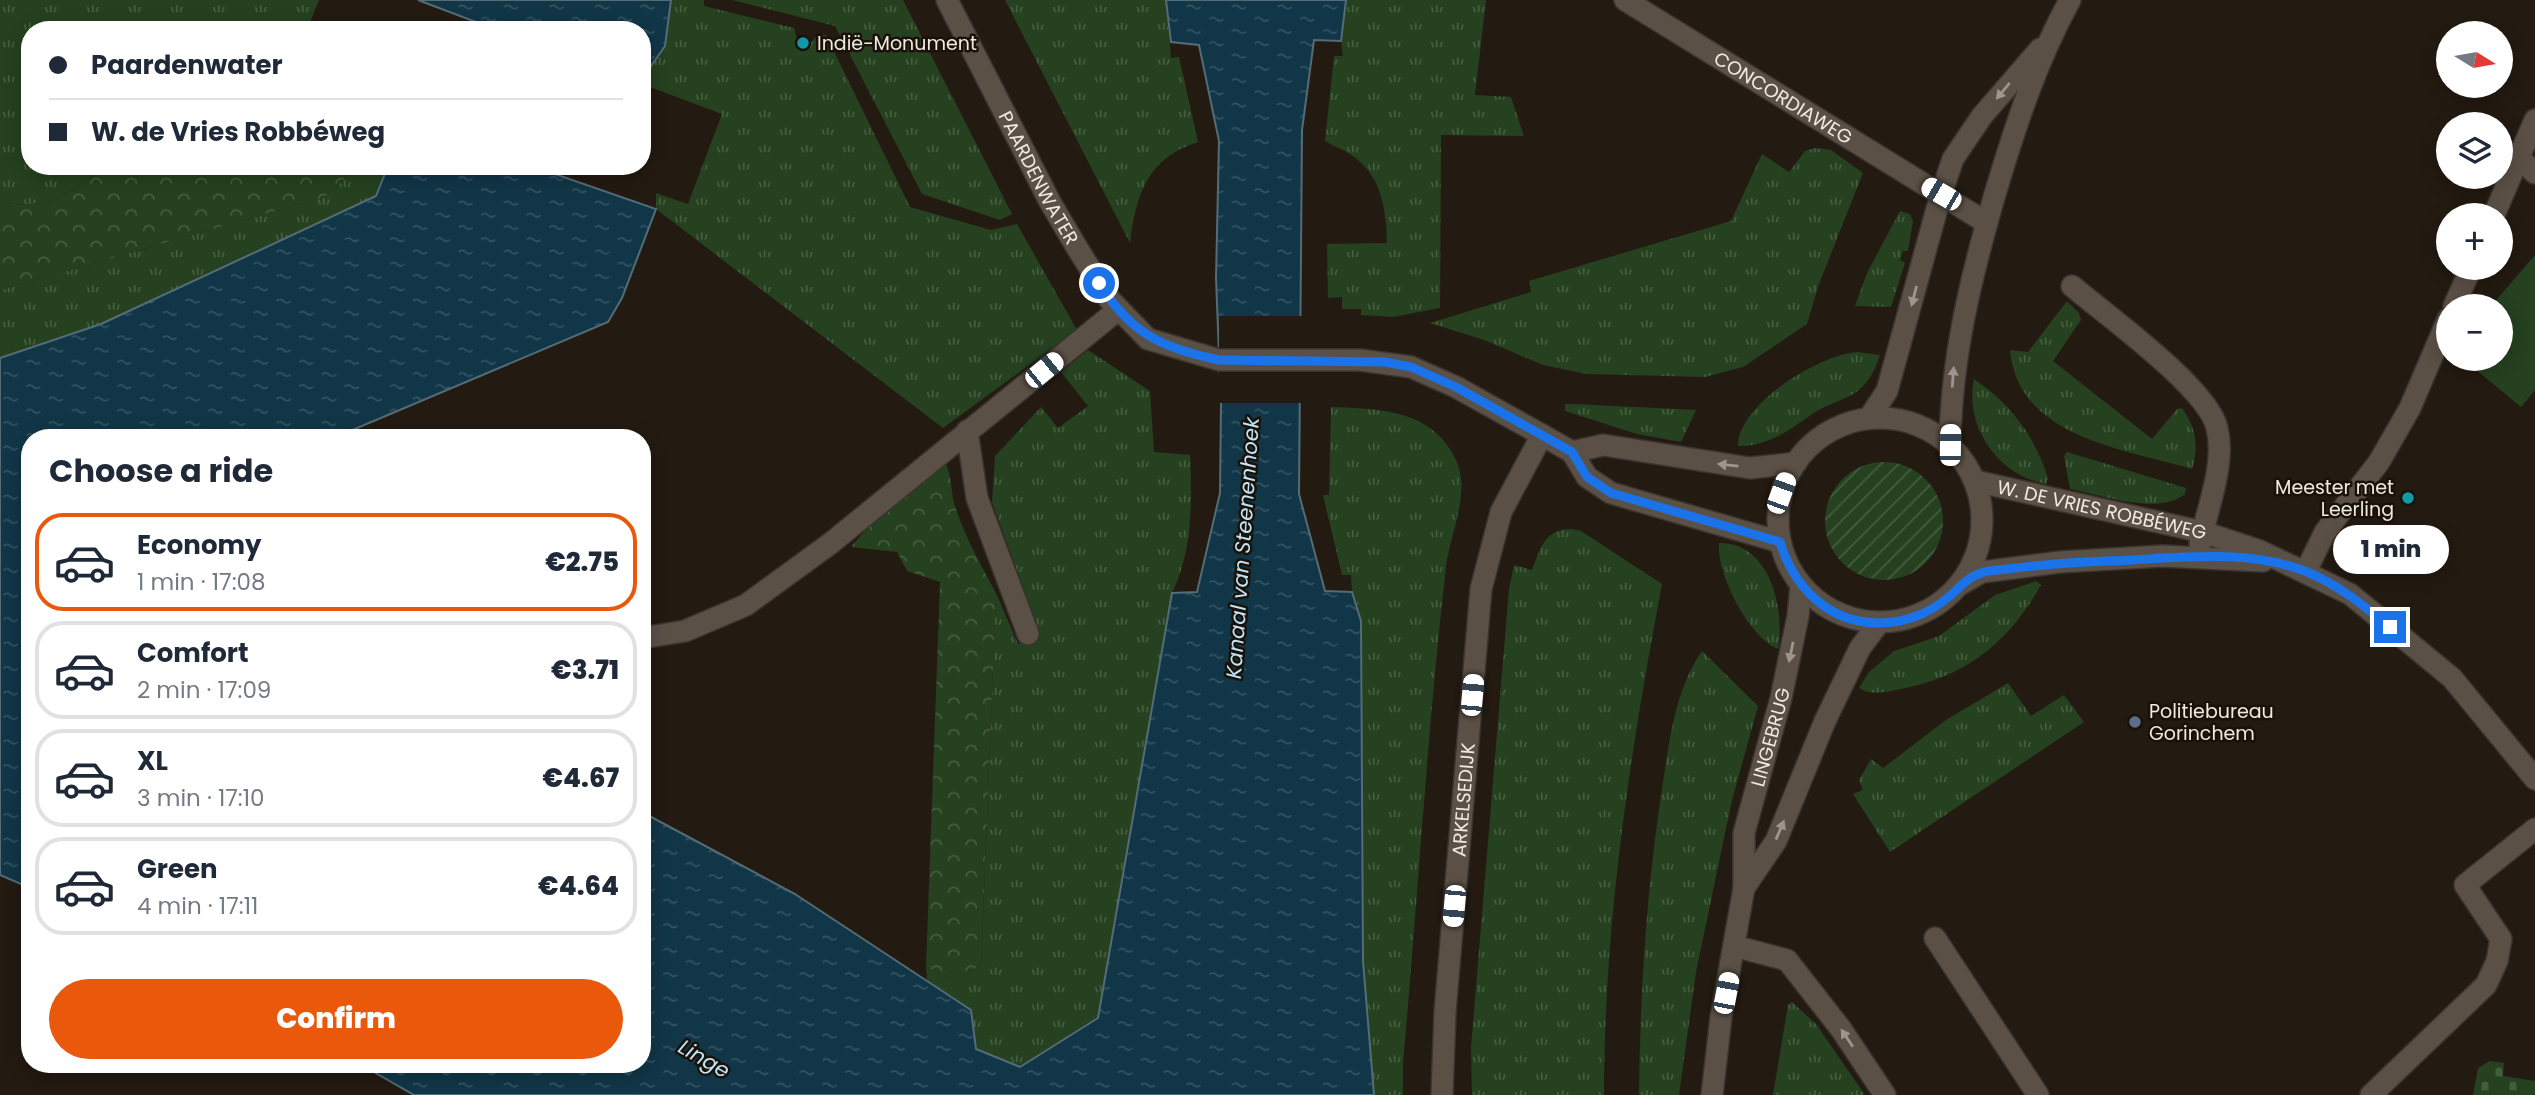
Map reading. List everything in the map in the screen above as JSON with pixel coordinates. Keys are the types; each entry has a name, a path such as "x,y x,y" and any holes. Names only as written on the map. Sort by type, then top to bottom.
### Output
{"main road":[{"name":"PAARDENWATER","path":"947,0 1050,202 1109,299 1148,339 1219,360 1360,360 1411,367 1456,387 1572,452"},
{"name":"CONCORDIAWEG","path":"1625,0 1987,223"},
{"path":"1950,445 1959,331 1987,223 2016,123 2048,40 2070,0"},
{"path":"1869,418 1887,391 1895,368 1941,194 1953,159 1982,116 2048,40"},
{"path":"2499,203 2535,120"},
{"path":"2519,158 2535,173"},
{"path":"2072,286 2194,390 2212,411 2218,429 2218,463 2198,558"},
{"path":"651,637 685,631 746,605 831,543 1119,309"},
{"path":"2306,571 2325,533 2379,462 2410,408 2436,348"},
{"path":"1869,418 1886,418 1920,426 1950,445 1975,481 1983,511 1980,542 1961,584 1933,609 1916,617 1879,623 1844,617 1827,609 1791,572 1780,542 1779,501 1796,463 1827,432 1869,418"},
{"path":"967,431 977,498 1028,634"},
{"name":"ARKELSEDIJK","path":"1442,1095 1445,1012 1481,589 1502,512 1542,435"},
{"path":"1780,542 1692,519 1611,493 1587,477 1572,452 1603,445 1751,468 1796,463"},
{"name":"W. DE VRIES ROBBÉWEG","path":"1975,481 2203,532 2260,551 2350,594 2452,678 2535,779"},
{"name":"W. DE VRIES ROBBÉWEG","path":"1961,584 1982,572 2060,562 2254,559 2306,571"},
{"name":"LINGEBRUG","path":"1712,1095 1745,888 1744,833 1781,698 1798,616 1801,585"},
{"name":"LINGEBRUG","path":"1745,888 1776,841 1825,721 1860,648 1879,623"},
{"path":"2371,1095 2486,985 2497,961 2501,939 2465,886 2535,829"},
{"path":"1935,938 2038,1095"},
{"path":"1734,946 1787,960 1840,1029 1885,1095"}],"green space":[{"path":"0,0 319,0 311,21 21,21 21,175 94,175 69,192 45,202 0,202"},
{"path":"671,0 704,0 704,6 794,28 798,43 808,45 819,34 826,35 910,207 991,230 1017,224 1077,330 943,428 656,209 656,193 688,204 722,114 651,87 651,66 665,46"},
{"path":"732,0 903,0 1012,214 1000,220 922,194 835,26"},
{"path":"1005,0 1166,0 1171,58 1179,57 1198,142 1167,158 1147,180 1136,209 1130,243"},
{"path":"1346,0 1486,0 1475,95 1511,97 1524,136 1441,135 1440,308 1393,317 1361,315 1361,309 1342,309 1342,297 1328,298 1327,244 1387,243 1383,205 1376,182 1361,162 1325,141 1334,56 1343,56 1341,41"},
{"path":"1815,148 1831,150 1863,173 1819,284 1807,324 1743,367 1705,377 1586,374 1543,365 1484,340 1430,323 1531,292 1529,281 1731,221 1762,154 1789,172 1805,151"},
{"path":"94,175 348,175 325,197 0,290 0,202 45,202"},
{"path":"348,175 384,175 376,196 101,324 0,358 0,290 325,197"},
{"path":"1900,211 1910,214 1913,221 1908,251 1903,251 1900,260 1905,263 1891,307 1855,306 1867,273"},
{"path":"2535,255 2535,390 2521,407 2478,371 2513,371 2513,294 2501,294"},
{"path":"2067,301 2079,313 2081,320 2053,361 2152,439 2177,409 2182,408 2195,437 2192,469 2107,446 2079,435 2053,421 2032,403 2017,380 2010,350 2028,352"},
{"path":"1088,350 1150,391 1154,452 1190,455 1190,526 1184,560 1172,593 1098,1018 1020,1067 976,1049 971,1010 927,983 926,967 953,979 981,966 996,593 1018,644 1040,633 992,502 995,456 1041,407 1058,428 1088,406 1061,372"},
{"path":"1857,352 1880,355 1874,371 1859,390 1775,437 1758,444 1738,446 1742,430 1751,414 1783,384 1822,362"},
{"path":"1974,379 1999,399 2020,422 2042,462 2048,478 2046,484 2013,471 1999,460 1988,446 1974,414"},
{"path":"1565,404 1696,410 1681,442 1637,434 1565,411"},
{"path":"1331,407 1385,411 1418,421 1445,442 1460,471 1461,498 1446,567 1433,691 1403,1063 1403,1095 1374,1095 1363,974 1359,851 1358,606 1352,592 1351,575 1342,575 1323,495 1329,495"},
{"path":"2067,452 2186,488 2185,494 2174,500 2146,504 2070,489 2064,456"},
{"path":"1884,462 1907,467 1926,479 1938,498 1943,521 1938,544 1926,563 1907,575 1884,580 1861,575 1842,563 1830,544 1825,521 1830,498 1842,479 1861,467"},
{"path":"945,463 959,517 996,593 981,966 953,979 926,967 940,582 907,571 897,552 851,547 878,515"},
{"path":"1572,529 1581,531 1662,584 1639,711 1621,838 1609,966 1604,1095 1472,1095 1471,1047 1509,589 1514,565 1532,570 1545,541 1555,532"},
{"path":"1719,543 1736,546 1751,554 1762,566 1776,598 1780,633 1778,649 1756,632 1736,603 1723,571"},
{"path":"2036,581 2041,585 2015,624 2000,640 1965,666 1946,676 1896,690 1874,693 1859,688 1869,672 1894,651 1939,636 1995,595"},
{"path":"1702,651 1758,706 1732,800 1696,972 1679,1095 1639,1095 1645,938 1657,821 1675,714 1686,681"},
{"path":"2008,683 2031,716 2064,695 2084,722 1890,852 1853,794 1863,790 1859,780 1871,759 1883,768 1946,720"},
{"path":"1792,1002 1816,1024 1865,1095 1773,1095 1788,1005"},
{"path":"2490,1061 2504,1063 2503,1076 2535,1081 2535,1095 2473,1095 2478,1068"}],"water":[{"path":"418,0 671,0 665,46 651,66 651,21 473,21"},
{"path":"1166,0 1346,0 1341,41 1314,40 1302,130 1299,494 1325,591 1352,592 1361,621 1363,961 1374,1095 414,1095 376,1073 651,1073 651,817 795,894 971,1010 976,1049 1020,1067 1098,1018 1172,593 1197,592 1220,493 1221,405 1216,278 1219,141 1199,45 1171,42"},
{"path":"384,175 558,175 656,209 622,298 608,322 355,429 21,429 21,884 0,875 0,358 101,324 376,196"}],"pier":[{"path":"1219,316 1304,316 1304,403 1219,403"}],"place":[{"name":"Indië-Monument","path":"803,43"},
{"name":"Meester met Leerling","path":"2408,498"},
{"name":"Politiebureau Gorinchem","path":"2135,722"}],"route":[{"path":"1099,283 1109,299 1148,339 1192,354 1219,360 1385,362 1411,367 1456,387 1572,452 1587,477 1611,493 1705,523 1780,542 1791,572 1812,598 1827,609 1861,622 1879,623 1916,617 1933,609 1961,584 1982,572 2060,562 2163,556 2254,559 2306,571 2350,594 2390,627"}],"water label":[{"name":"Kanaal van Steenenhoek","path":"1243,548"},
{"name":"Linge","path":"704,1059"}]}
